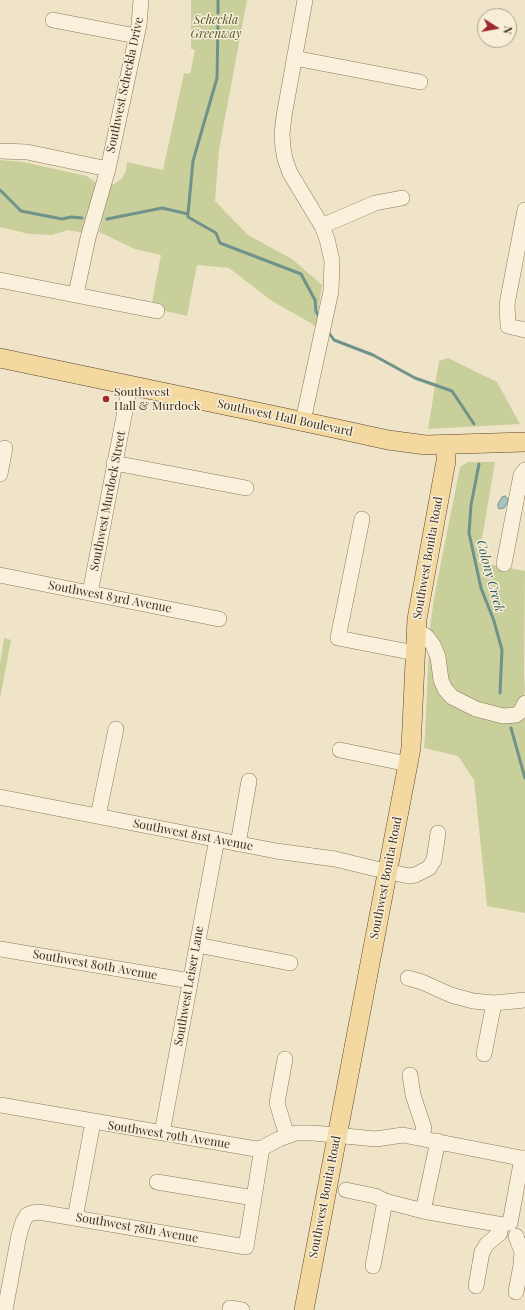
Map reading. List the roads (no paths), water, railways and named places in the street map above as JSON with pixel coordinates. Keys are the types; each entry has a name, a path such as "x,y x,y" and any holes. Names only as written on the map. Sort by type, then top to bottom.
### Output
{"main road":[{"name":"Southwest Hall Boulevard","path":"0,358 388,440 426,445 525,442"},
{"name":"Southwest Bonita Road","path":"304,1310 408,764 412,732 414,653 419,603 446,461 446,444"}],"street":[{"name":"Southwest Scheckla Drive","path":"76,294 88,238 108,169 140,16 141,0"},
{"path":"303,421 331,291 332,261 328,239 290,172 283,148 282,134 284,116 305,0"},
{"path":"53,20 136,36"},
{"path":"294,58 420,82"},
{"path":"0,151 27,152 108,169"},
{"path":"322,226 375,203 402,198"},
{"path":"525,210 507,304 508,326 525,330"},
{"path":"0,280 157,311"},
{"name":"Southwest Murdock Street","path":"90,593 130,385"},
{"path":"0,474 5,448"},
{"path":"114,463 246,488"},
{"path":"504,564 521,475 525,470"},
{"path":"362,519 338,638 414,653"},
{"name":"Southwest 83rd Avenue","path":"0,575 220,619"},
{"path":"416,633 421,633 427,637 433,645 438,657 441,680 445,689 452,697 476,709 503,716 516,715 521,711 525,703"},
{"path":"98,816 116,729"},
{"path":"340,750 408,764"},
{"path":"238,844 249,781"},
{"name":"Southwest 81st Avenue","path":"0,797 238,844 335,859 409,876 415,875 429,868 434,860 438,833"},
{"name":"Southwest Leiser Lane","path":"162,1133 217,840"},
{"path":"197,945 290,963"},
{"name":"Southwest 80th Avenue","path":"0,949 190,981"},
{"path":"408,978 422,982 451,995 473,1000 494,1003 525,1000"},
{"path":"484,1054 494,1003"},
{"path":"285,1059 277,1103 287,1136"},
{"path":"410,1075 413,1095 424,1128 421,1138"},
{"name":"Southwest 79th Avenue","path":"0,1105 256,1149 262,1148 296,1133 314,1133 376,1139 397,1135 438,1141 523,1159"},
{"path":"76,1218 93,1122"},
{"path":"423,1211 438,1141"},
{"path":"157,1182 254,1198 262,1148"},
{"path":"516,1292 522,1252 512,1229 523,1159"},
{"path":"346,1190 375,1196 385,1201 423,1211 512,1229"},
{"name":"Southwest 78th Avenue","path":"5,1310 19,1235 27,1215 39,1212 246,1247 254,1198"},
{"path":"373,1266 385,1201"},
{"path":"476,1286 482,1252 487,1244 512,1229"}],"water":[{"path":"505,496 508,499 508,502 504,508 499,509 498,504 502,497"}],"waterway":[{"path":"218,0 218,13"},
{"path":"188,214 193,161 217,78 218,24"},
{"name":"Colony Creek","path":"0,190 21,211 62,219 71,217 82,218"},
{"name":"Colony Creek","path":"107,219 162,208 188,214 188,217 216,233 220,243 301,274 315,300 318,315"},
{"name":"Colony Creek","path":"329,333 334,340 373,355 415,378 452,391 474,424"},
{"name":"Colony Creek","path":"479,464 471,505 469,533 481,588 494,621 502,650 500,693"},
{"name":"Colony Creek","path":"511,728 525,778"}],"place":[{"name":"Southwest Hall & Murdock","path":"106,399"}],"park label":[{"name":"Scheckla Greenway","path":"216,27"}]}
